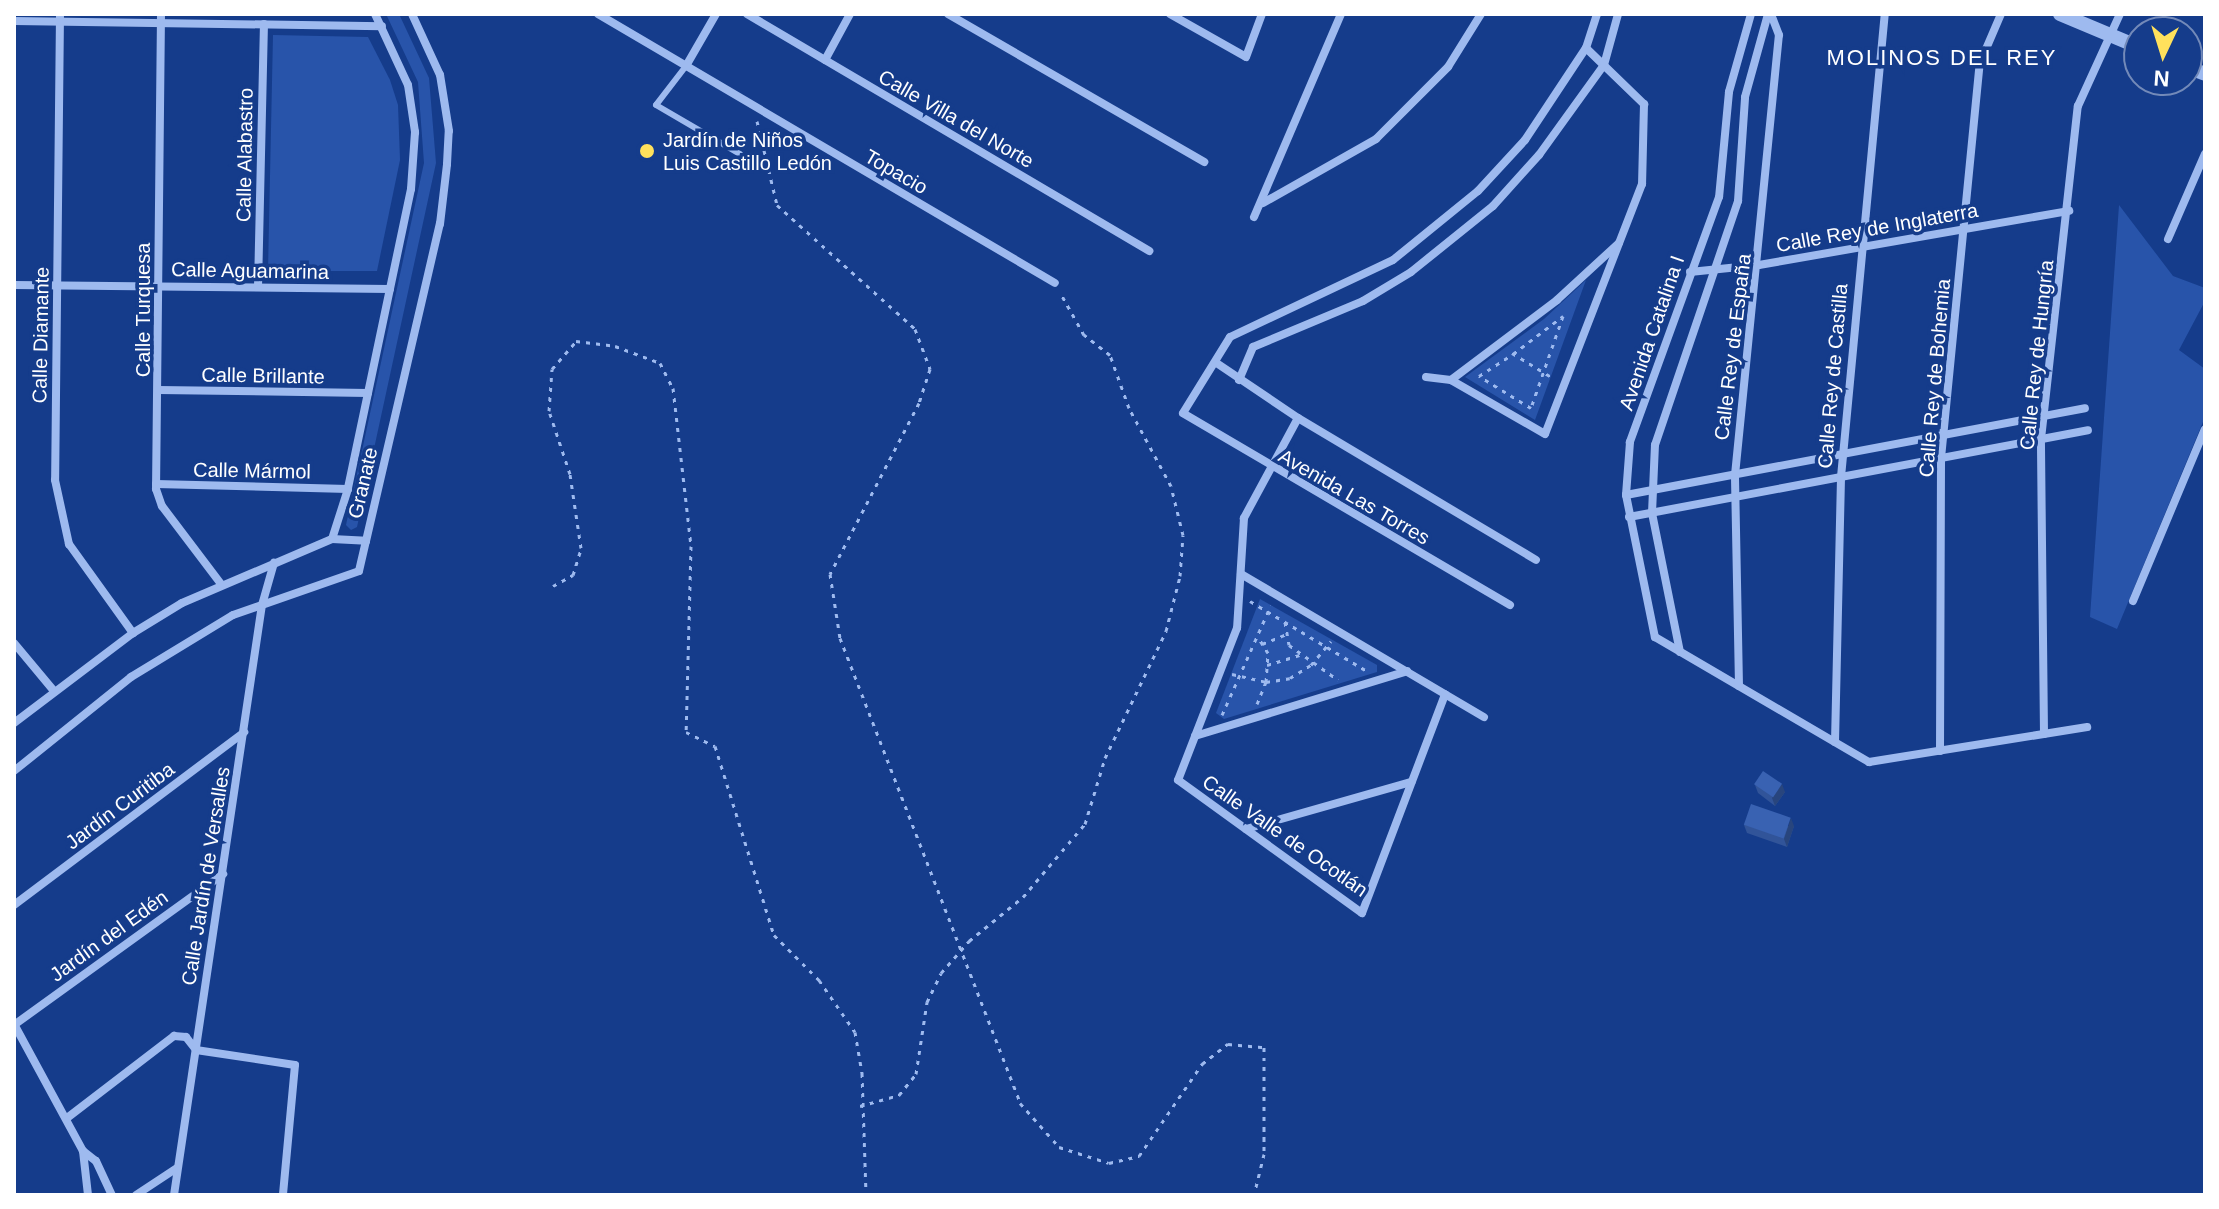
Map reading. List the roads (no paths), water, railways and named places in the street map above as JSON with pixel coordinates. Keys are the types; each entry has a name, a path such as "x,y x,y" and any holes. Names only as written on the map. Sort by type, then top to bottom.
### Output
{"street":[{"name":"Granate","path":"375,14 408,85 415,132 411,189 348,489 332,539 366,541 440,224 447,164 440,75 412,14"},
{"name":"Topacio","path":"598,14 1055,283"},
{"path":"686,66 716,14"},
{"name":"Calle Villa del Norte","path":"747,14 1149,251"},
{"path":"825,60 850,14"},
{"path":"948,14 1204,162"},
{"path":"1170,14 1246,57 1262,14"},
{"path":"1263,203 1376,139 1448,67 1481,14"},
{"path":"1218,364 1230,337 1248,326 1352,284 1425,237 1478,191 1525,140 1586,48 1597,14"},
{"path":"1239,380 1248,354 1262,342 1363,301 1411,272 1493,206 1539,155 1604,65 1618,14"},
{"name":"Avenida Catalina I","path":"1751,14 1729,92 1719,197 1630,442 1626,495 1655,637 1869,762 2087,727"},
{"name":"Avenida Catalina I","path":"1680,652 1652,513 1650,491 1655,445 1738,201 1745,97 1770,14"},
{"name":"Calle Rey de España","path":"1739,686 1735,475 1759,265 1779,35 1770,14"},
{"name":"Calle Rey de Castilla","path":"1835,742 1842,455 1885,14"},
{"name":"Calle Rey de Bohemia","path":"1940,751 1941,458 1980,63 2001,14"},
{"path":"2060,14 2123,40"},
{"name":"Calle Rey de Hungría","path":"2044,734 2041,439 2069,211 2078,106 2120,14"},
{"path":"1254,217 1263,203 1341,15"},
{"name":"Calle Diamante","path":"60,18 55,480 69,544 133,633"},
{"path":"14,21 161,18 382,26"},
{"name":"Calle Turquesa","path":"161,18 156,484 162,506 221,584"},
{"name":"Calle Alabastro","path":"258,287 264,24"},
{"path":"1426,377 1451,380 1545,434 1642,184 1644,104 1586,48"},
{"path":"2168,239 2205,154"},
{"path":"1478,191 1493,206"},
{"name":"Calle Rey de Inglaterra","path":"1690,272 1759,265 2069,211"},
{"path":"1451,380 1496,343 1557,300 1619,243"},
{"path":"1352,284 1363,301"},
{"name":"Calle Aguamarina","path":"14,285 390,289"},
{"name":"Avenida Las Torres","path":"1510,605 1271,468 1183,413 1218,364 1298,418 1536,560"},
{"name":"Calle Brillante","path":"158,390 368,393"},
{"path":"1626,495 2085,408"},
{"name":"Calle Valle de Ocotlán","path":"1298,418 1244,518 1237,628 1178,780 1362,913 1445,694"},
{"path":"2133,601 2205,429"},
{"path":"1629,517 2088,430"},
{"name":"Calle Mármol","path":"156,484 348,489"},
{"path":"14,723 133,633 221,584 332,539"},
{"path":"14,771 131,677 233,615 359,571 366,541"},
{"name":"Calle Jardín de Versalles","path":"174,1195 262,605 274,563"},
{"path":"1241,574 1484,717"},
{"path":"14,643 54,691"},
{"path":"1195,736 1407,671"},
{"name":"Jardín Curitiba","path":"14,905 244,732"},
{"path":"1246,829 1411,782"},
{"name":"Jardín del Edén","path":"14,1024 223,874"},
{"path":"14,1024 83,1151 88,1195"},
{"path":"67,1118 174,1036 186,1037 196,1050 298,1068 283,1195"},
{"path":"83,1151 96,1161 112,1195"},
{"path":"136,1195 177,1168"}],"lane":[{"path":"686,66 656,105 740,154"}],"place":[{"name":"Jardín de Niños Luis Castillo Ledón","path":"647,151"}],"district":[{"name":"MOLINOS DEL REY","path":"1942,58"}]}
